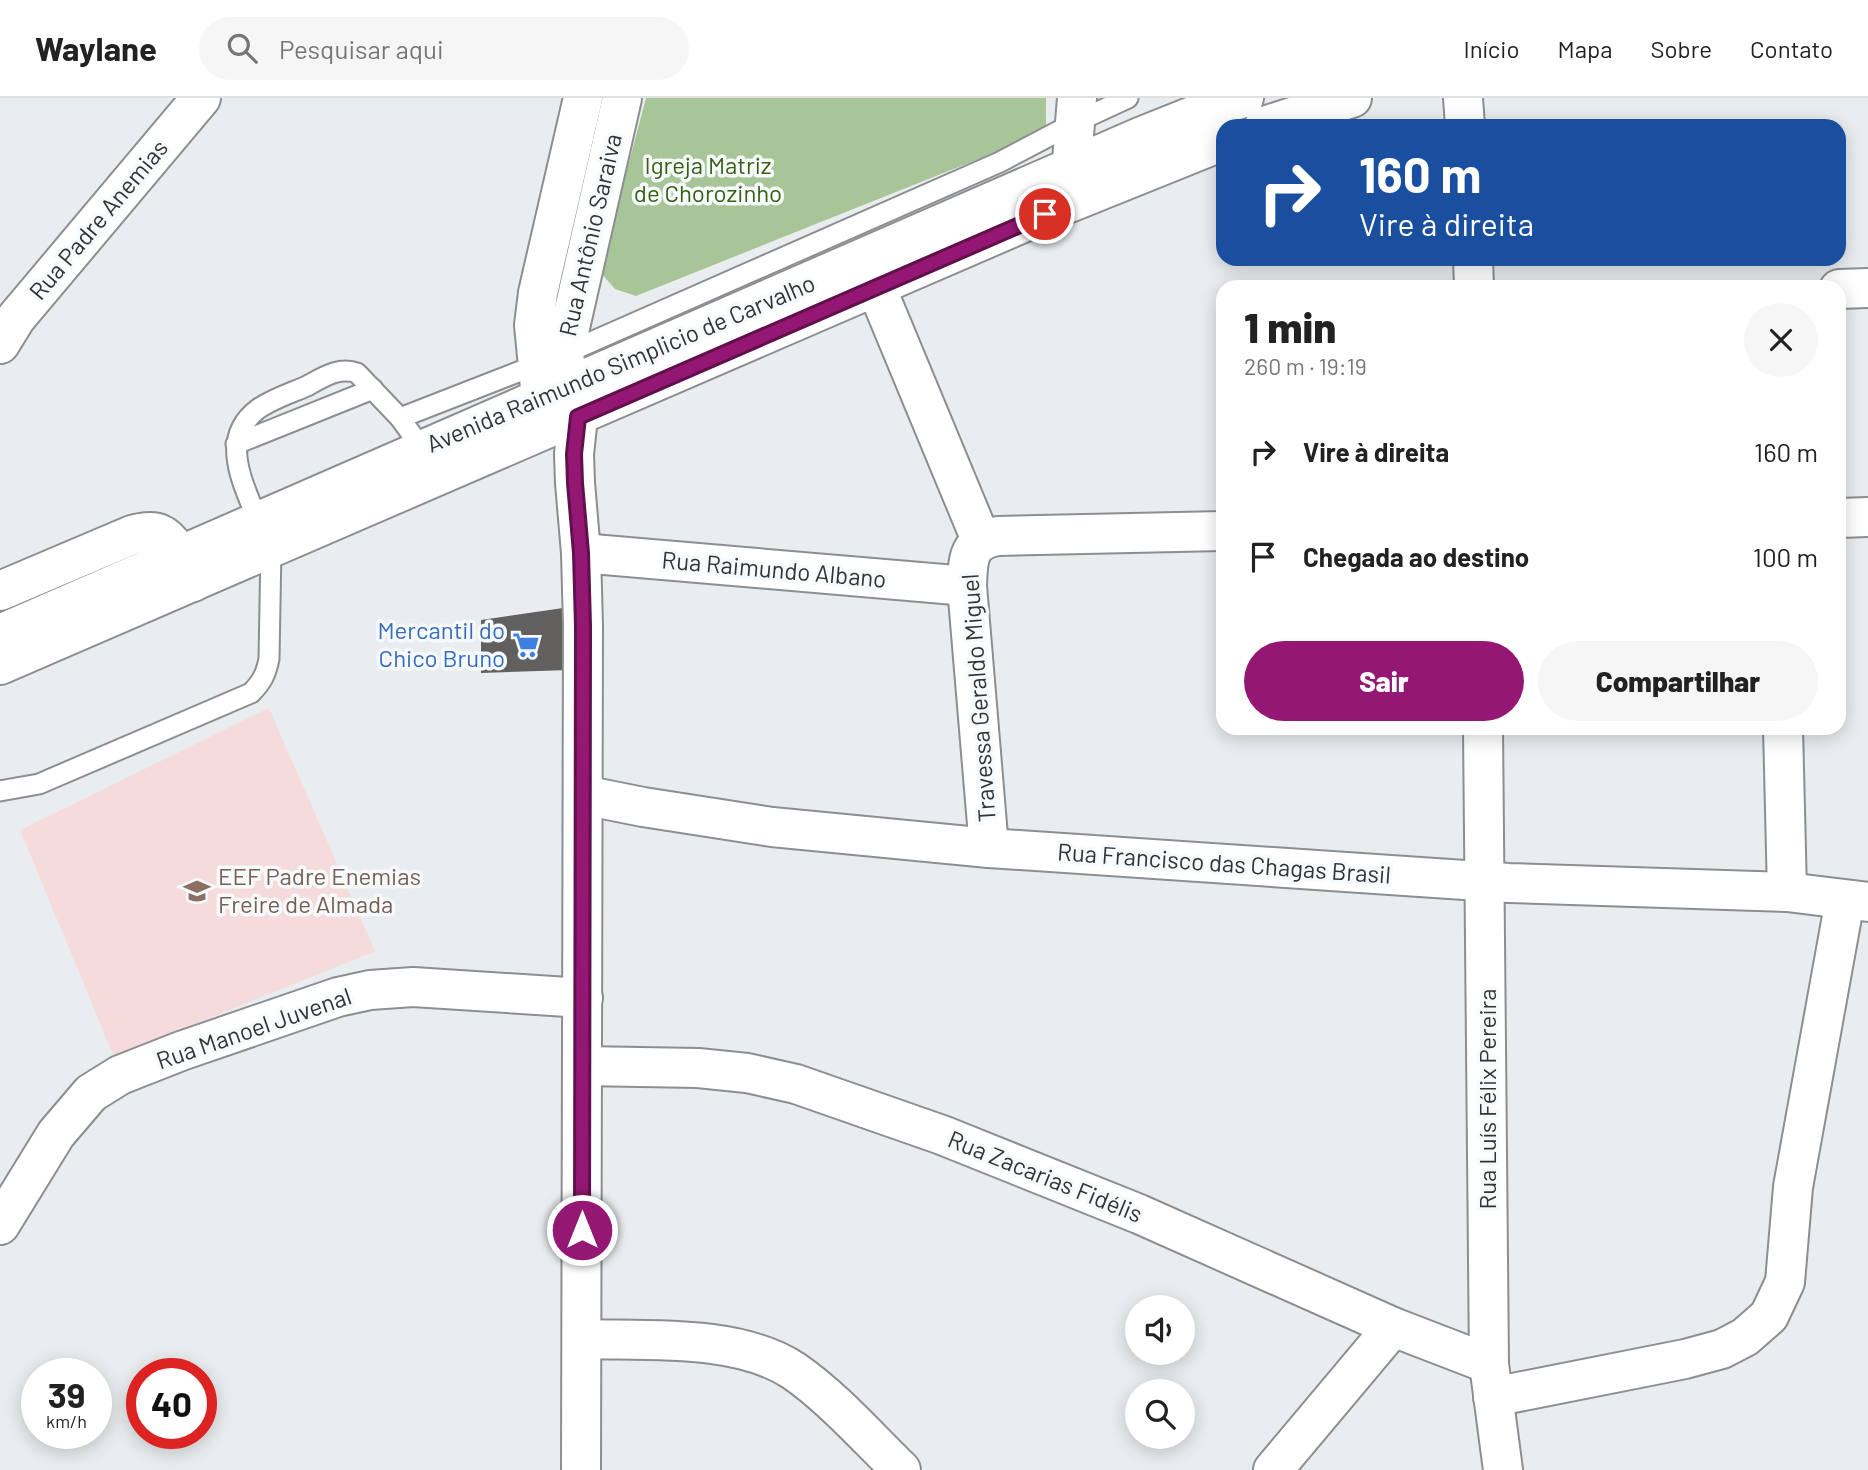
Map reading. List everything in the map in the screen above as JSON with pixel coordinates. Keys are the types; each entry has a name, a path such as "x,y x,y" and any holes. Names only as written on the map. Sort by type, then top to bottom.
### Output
{"street":[{"name":"Rua Padre Anemias","path":"5,323 201,98"},
{"name":"Rua Antônio Saraiva","path":"581,1470 581,553 559,400 534,325 538,293 583,98"},
{"name":"Rua Antônio Saraiva","path":"559,400 622,98"},
{"name":"Avenida Raimundo Simplicio de Carvalho","path":"265,535 423,450 876,287 1070,186 1140,137 1244,98"},
{"path":"1286,119 1352,98"},
{"path":"1463,98 1464,119"},
{"path":"1070,186 1076,110"},
{"name":"Avenida Raimundo Simplicio de Carvalho","path":"0,665 186,569 559,400 1070,186 1216,143"},
{"path":"876,287 977,544 998,536 1216,531"},
{"path":"1846,289 1868,288"},
{"path":"1846,518 1868,517"},
{"path":"0,591 132,535 159,532 167,538 186,569"},
{"name":"Travessa Geraldo Miguel","path":"977,544 967,586 989,848"},
{"name":"Rua Raimundo Albano","path":"581,553 967,586"},
{"name":"Avenida Raimundo Simplicio de Carvalho","path":"0,634 186,569"},
{"name":"Rua Luís Félix Pereira","path":"1483,735 1491,1380 1503,1470"},
{"path":"1783,735 1787,892"},
{"name":"Rua Francisco das Chagas Brasil","path":"583,795 772,827 989,848 1486,881 1787,892 1856,901"},
{"path":"1491,1380 1685,1359 1722,1349 1745,1337 1769,1317 1786,1282 1793,1187 1856,901"},
{"name":"Rua Manoel Juvenal","path":"0,1225 56,1134 91,1093 120,1076 181,1051 338,997 370,990 413,987 583,998"},
{"name":"Rua Zacarias Fidélis","path":"582,1066 698,1068 747,1073 796,1084 942,1135 1139,1214 1393,1327 1491,1380"},
{"path":"1273,1470 1393,1327"},
{"path":"583,1339 721,1344 760,1354 793,1370 901,1470"}],"lane":[{"path":"400,418 559,400 1000,162 1076,110 1128,98"},
{"path":"1000,162 1070,186"},
{"path":"0,791 39,784 251,693 262,682 269,659 265,535 238,470 236,444 248,418 260,407 335,372 344,370 357,373 400,418 423,450"},
{"path":"236,444 373,389"}],"shaded area":[{"name":"EEF Padre Enemias Freire de Almada","path":"269,708 375,951 114,1057 20,830"}],"green space":[{"name":"Igreja Matriz de Chorozinho","path":"646,98 1046,98 1046,132 636,296 615,289 600,272"}],"building":[{"name":"Mercantil do Chico Bruno","path":"570,607 570,670 481,673 481,620"}],"place":[{"name":"Mercantil do Chico Bruno","path":"526,645"},
{"name":"EEF Padre Enemias Freire de Almada","path":"197,891"}],"route":[{"path":"582,1230 583,626 574,454 578,417 1045,214"}]}
